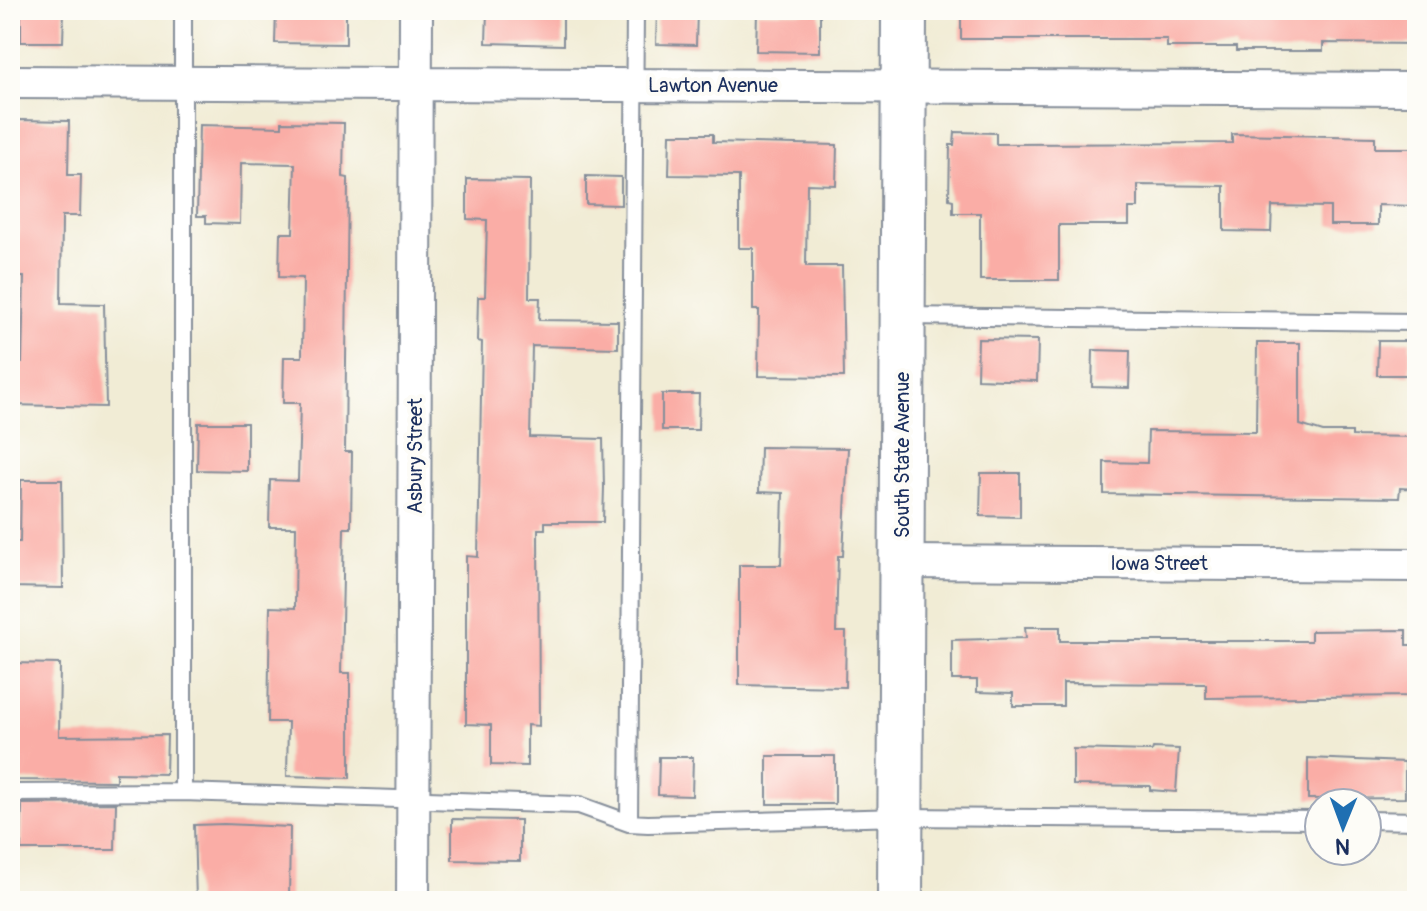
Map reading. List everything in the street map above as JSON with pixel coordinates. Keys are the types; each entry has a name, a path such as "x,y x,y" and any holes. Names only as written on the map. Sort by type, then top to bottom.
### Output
{"street":[{"name":"Asbury Street","path":"413,901 416,10"},
{"name":"South State Avenue","path":"900,901 904,10"},
{"name":"Lawton Avenue","path":"10,82 1417,89"},
{"name":"Iowa Street","path":"901,562 1417,565"}],"lane":[{"path":"183,10 183,792"},
{"path":"629,823 635,10"},
{"path":"903,316 1417,322"},
{"path":"10,793 183,792 579,805 629,823 901,817 1303,820"},
{"path":"1383,820 1417,821"}],"building":[{"path":"21,10 64,10 63,42 21,42"},
{"path":"276,10 346,10 346,44 275,43"},
{"path":"487,10 563,10 563,45 486,43"},
{"path":"657,10 697,10 696,45 656,44"},
{"path":"961,10 1417,10 1417,44 1323,43 1323,51 1236,51 1236,47 1167,47 1167,39 961,39"},
{"path":"757,12 820,13 820,52 756,51"},
{"path":"19,120 69,121 68,175 81,175 80,216 62,216 61,303 104,304 106,407 10,405 10,363 22,363 24,277 17,277"},
{"path":"282,122 344,123 343,177 348,178 345,452 352,452 351,528 344,528 341,673 350,673 350,778 287,776 288,722 268,722 270,607 295,608 296,527 269,527 270,480 298,481 300,403 283,403 284,357 302,357 303,278 279,277 280,233 293,233 295,164 241,163 240,224 206,223 206,216 197,216 199,125 282,127"},
{"path":"955,132 996,133 996,144 1232,143 1232,134 1375,137 1375,148 1417,148 1417,206 1378,205 1378,225 1330,225 1330,207 1272,206 1271,232 1224,231 1224,186 1138,185 1138,208 1129,208 1129,225 1059,225 1059,280 980,280 980,213 953,213 953,200 949,199 950,145 954,145"},
{"path":"670,134 713,134 713,142 837,145 836,185 807,184 806,266 842,266 844,377 758,376 759,310 753,310 753,248 739,248 739,176 669,175"},
{"path":"586,176 621,177 621,205 586,204"},
{"path":"467,179 530,180 529,298 540,298 539,320 618,321 618,348 532,346 530,437 603,439 604,487 603,522 545,522 545,529 538,529 539,726 527,725 527,766 491,765 491,725 466,724 466,556 478,557 482,342 477,341 478,297 485,297 487,220 467,219"},
{"path":"978,339 1038,340 1037,381 977,379"},
{"path":"1378,341 1410,341 1410,375 1377,375"},
{"path":"1257,343 1300,343 1300,425 1323,432 1352,432 1352,436 1417,437 1417,489 1400,488 1399,498 1104,494 1104,462 1147,463 1148,431 1256,432"},
{"path":"1093,350 1130,351 1129,388 1092,387"},
{"path":"662,394 699,394 698,430 662,430"},
{"path":"198,423 247,423 247,471 197,470"},
{"path":"760,447 848,448 843,556 838,556 836,632 846,632 845,687 739,685 739,565 781,565 783,493 759,492"},
{"path":"981,473 1020,473 1020,517 980,516"},
{"path":"21,480 62,480 63,588 10,587 10,542 20,542"},
{"path":"1025,627 1060,627 1060,641 1311,641 1311,631 1406,630 1406,645 1417,645 1417,696 1206,698 1206,684 1063,683 1063,706 1013,706 1013,693 977,692 977,680 952,680 952,640 1026,638"},
{"path":"10,663 60,664 59,736 167,735 166,774 116,773 116,781 10,780"},
{"path":"1153,748 1179,749 1176,792 1150,790 1150,786 1073,785 1073,749 1152,751"},
{"path":"767,756 835,756 835,804 767,804"},
{"path":"659,757 693,757 692,796 658,795"},
{"path":"1308,758 1405,762 1405,798 1383,798 1383,787 1308,787"},
{"path":"116,803 115,850 21,850 22,804"},
{"path":"452,819 520,820 520,861 452,860"},
{"path":"194,825 290,827 289,901 196,901"}]}
